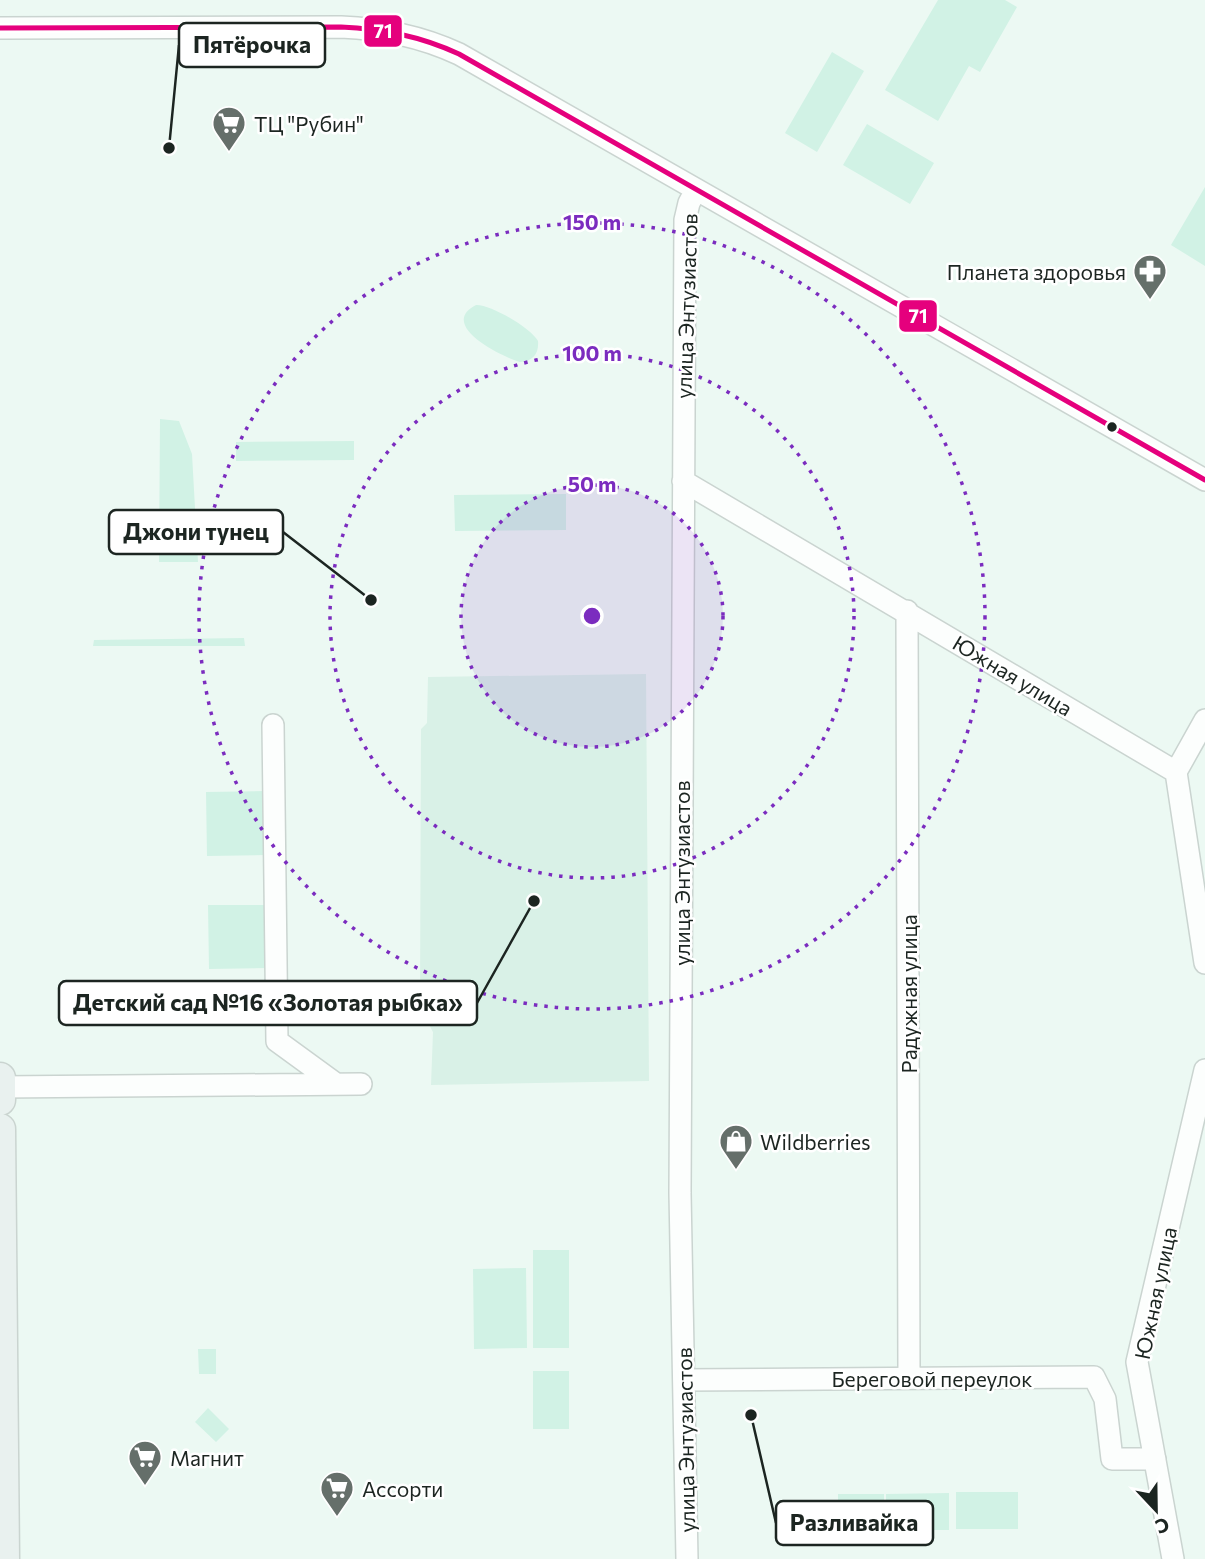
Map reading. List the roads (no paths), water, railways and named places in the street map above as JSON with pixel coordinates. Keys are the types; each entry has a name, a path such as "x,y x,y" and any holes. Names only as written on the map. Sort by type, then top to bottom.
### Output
{"street":[{"path":"0,28 341,27 395,32 440,45 1205,480"},
{"name":"улица Энтузиастов","path":"687,1559 680,1193 683,481 685,220 696,190"},
{"name":"Южная улица","path":"683,481 1176,772"},
{"name":"Радужная улица","path":"907,611 909,1377"},
{"path":"1205,720 1176,772 1205,963"},
{"path":"273,725 277,1041 336,1084"},
{"path":"1176,772 1205,758"},
{"name":"Южная улица","path":"1173,1559 1137,1362 1205,1070"},
{"path":"0,1077 0,1100"},
{"path":"0,1087 361,1084"},
{"path":"0,1129 4,1559"},
{"name":"Береговой переулок","path":"684,1380 1094,1377 1105,1399 1112,1459 1155,1459"}],"place":[{"name":"Пятёрочка","path":"169,148"},
{"name":"ТЦ \"Рубин\"","path":"229,153"},
{"name":"Планета здоровья","path":"1150,301"},
{"name":"Джони тунец","path":"371,600"},
{"name":"Детский сад №16 «Золотая рыбка»","path":"534,901"},
{"name":"Wildberries","path":"736,1171"},
{"name":"Разливайка","path":"751,1415"},
{"name":"Магнит","path":"145,1487"},
{"name":"Ассорти","path":"337,1518"}]}
